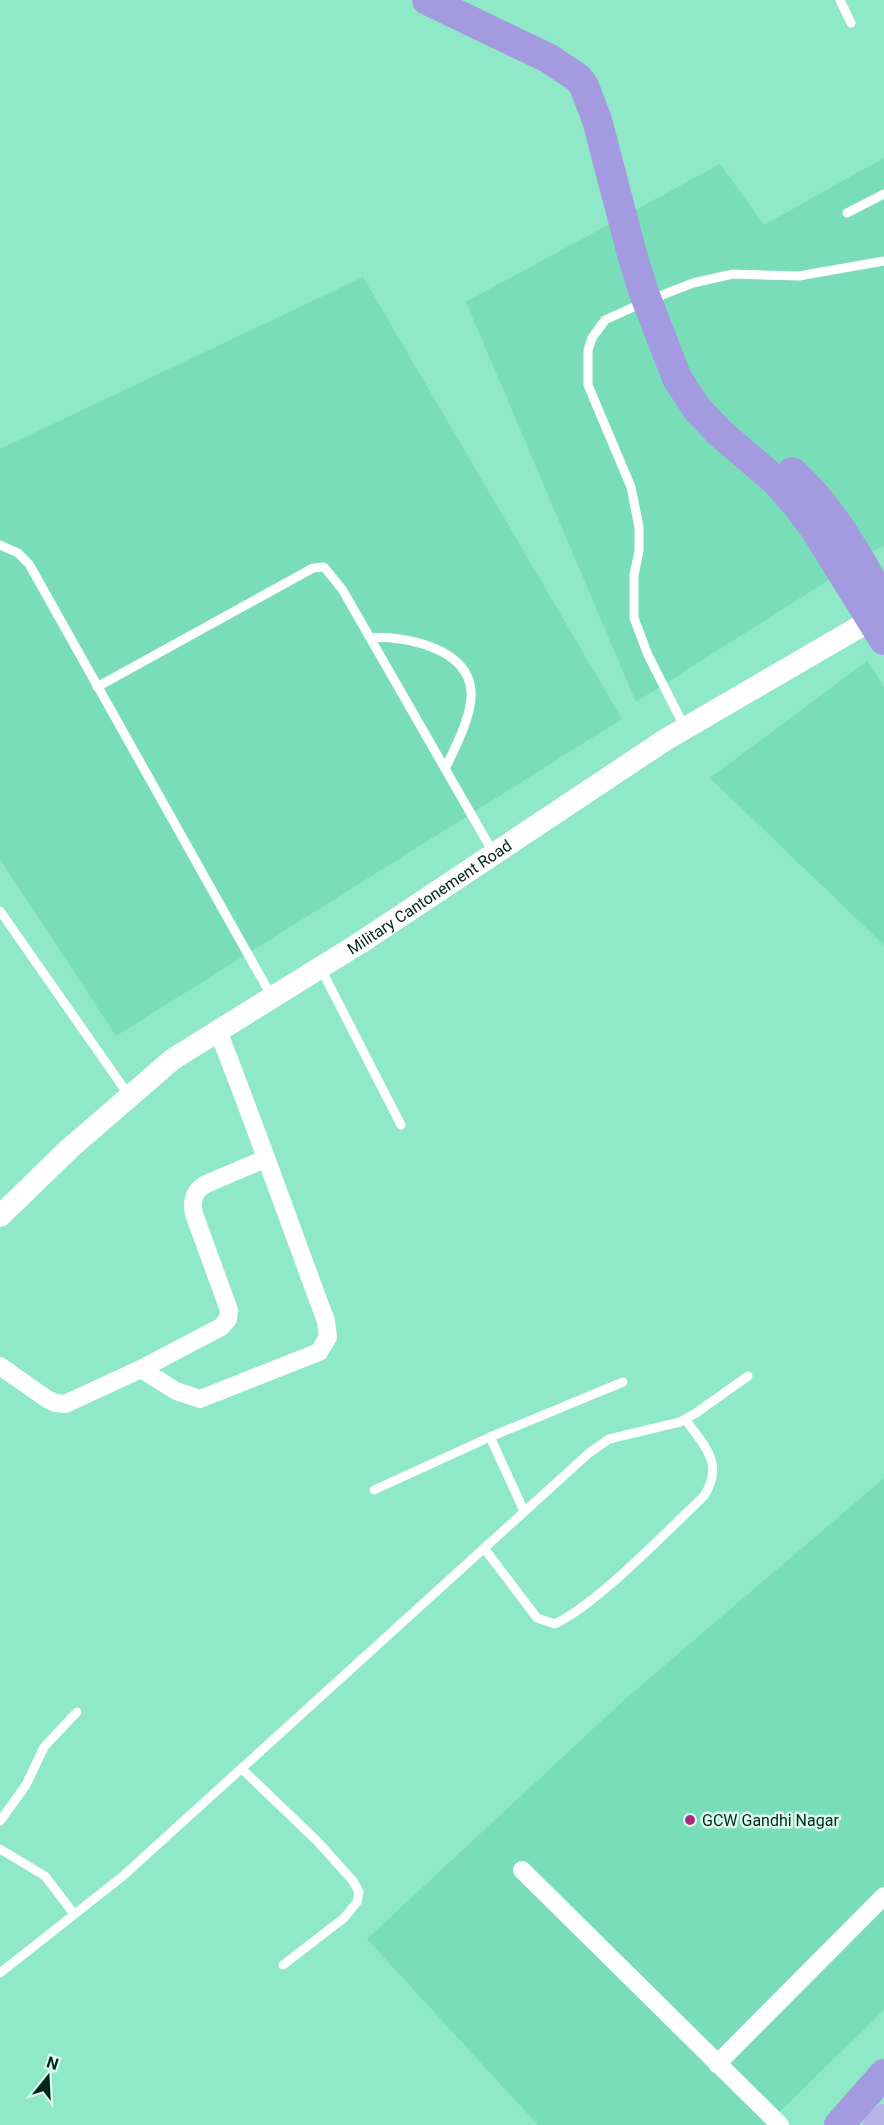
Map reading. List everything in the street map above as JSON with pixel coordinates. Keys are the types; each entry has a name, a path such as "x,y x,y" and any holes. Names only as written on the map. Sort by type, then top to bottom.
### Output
{"highway":[{"path":"427,0 548,58 578,78 584,86 597,120 632,254 654,298"},
{"path":"471,0 553,39 590,65 605,94 654,298 677,378 697,409 720,433 776,481 797,505 881,619"},
{"path":"839,2125 884,2074"}],"main road":[{"path":"877,2125 884,2118"}],"street":[{"name":"Military Cantonement Road","path":"0,1215 69,1149 173,1059 320,968 686,729 881,619"},
{"path":"141,1370 176,1392 200,1399 319,1352 328,1337 326,1322 255,1125 218,1031"},
{"path":"0,1366 47,1399 55,1403 66,1404 141,1370 221,1327 226,1322 229,1310 194,1214 192,1205 194,1196 199,1188 206,1184 266,1159"},
{"path":"522,1870 780,2125"},
{"path":"717,2064 884,1896"}],"lane":[{"path":"840,0 851,23"},
{"path":"847,213 884,194"},
{"path":"686,729 648,656 634,618 634,575 639,551 639,527 631,487 588,385 588,350 598,328 605,320 693,283 734,274 799,276 884,261"},
{"path":"0,545 18,553 29,564 272,997"},
{"path":"97,687 317,567 327,569 342,589 494,854"},
{"path":"370,638 389,636 426,645 453,660 468,678 471,704 459,739 445,769"},
{"path":"0,911 130,1097"},
{"path":"320,968 401,1125"},
{"path":"0,1973 123,1876 589,1453 609,1439 680,1422 748,1376"},
{"path":"374,1490 490,1437 623,1382"},
{"path":"484,1548 537,1618 555,1624 567,1618 597,1596 646,1553 704,1496 710,1487 714,1476 714,1465 706,1448 686,1419"},
{"path":"490,1437 524,1512"},
{"path":"0,1821 26,1785 44,1746 77,1712"},
{"path":"242,1769 318,1842 353,1881 359,1892 357,1902 344,1918 283,1965"},
{"path":"0,1849 45,1876 74,1914"}],"shaded area":[{"path":"884,158 884,545 636,702 466,302 720,164 764,225"},
{"path":"363,277 622,719 116,1036 0,859 0,449"},
{"path":"867,661 884,687 884,945 710,778"},
{"name":"GCW Gandhi Nagar","path":"884,1478 884,2010 766,2125 538,2125 367,1939 623,1701"}],"place":[{"name":"GCW Gandhi Nagar","path":"690,1820"}]}
